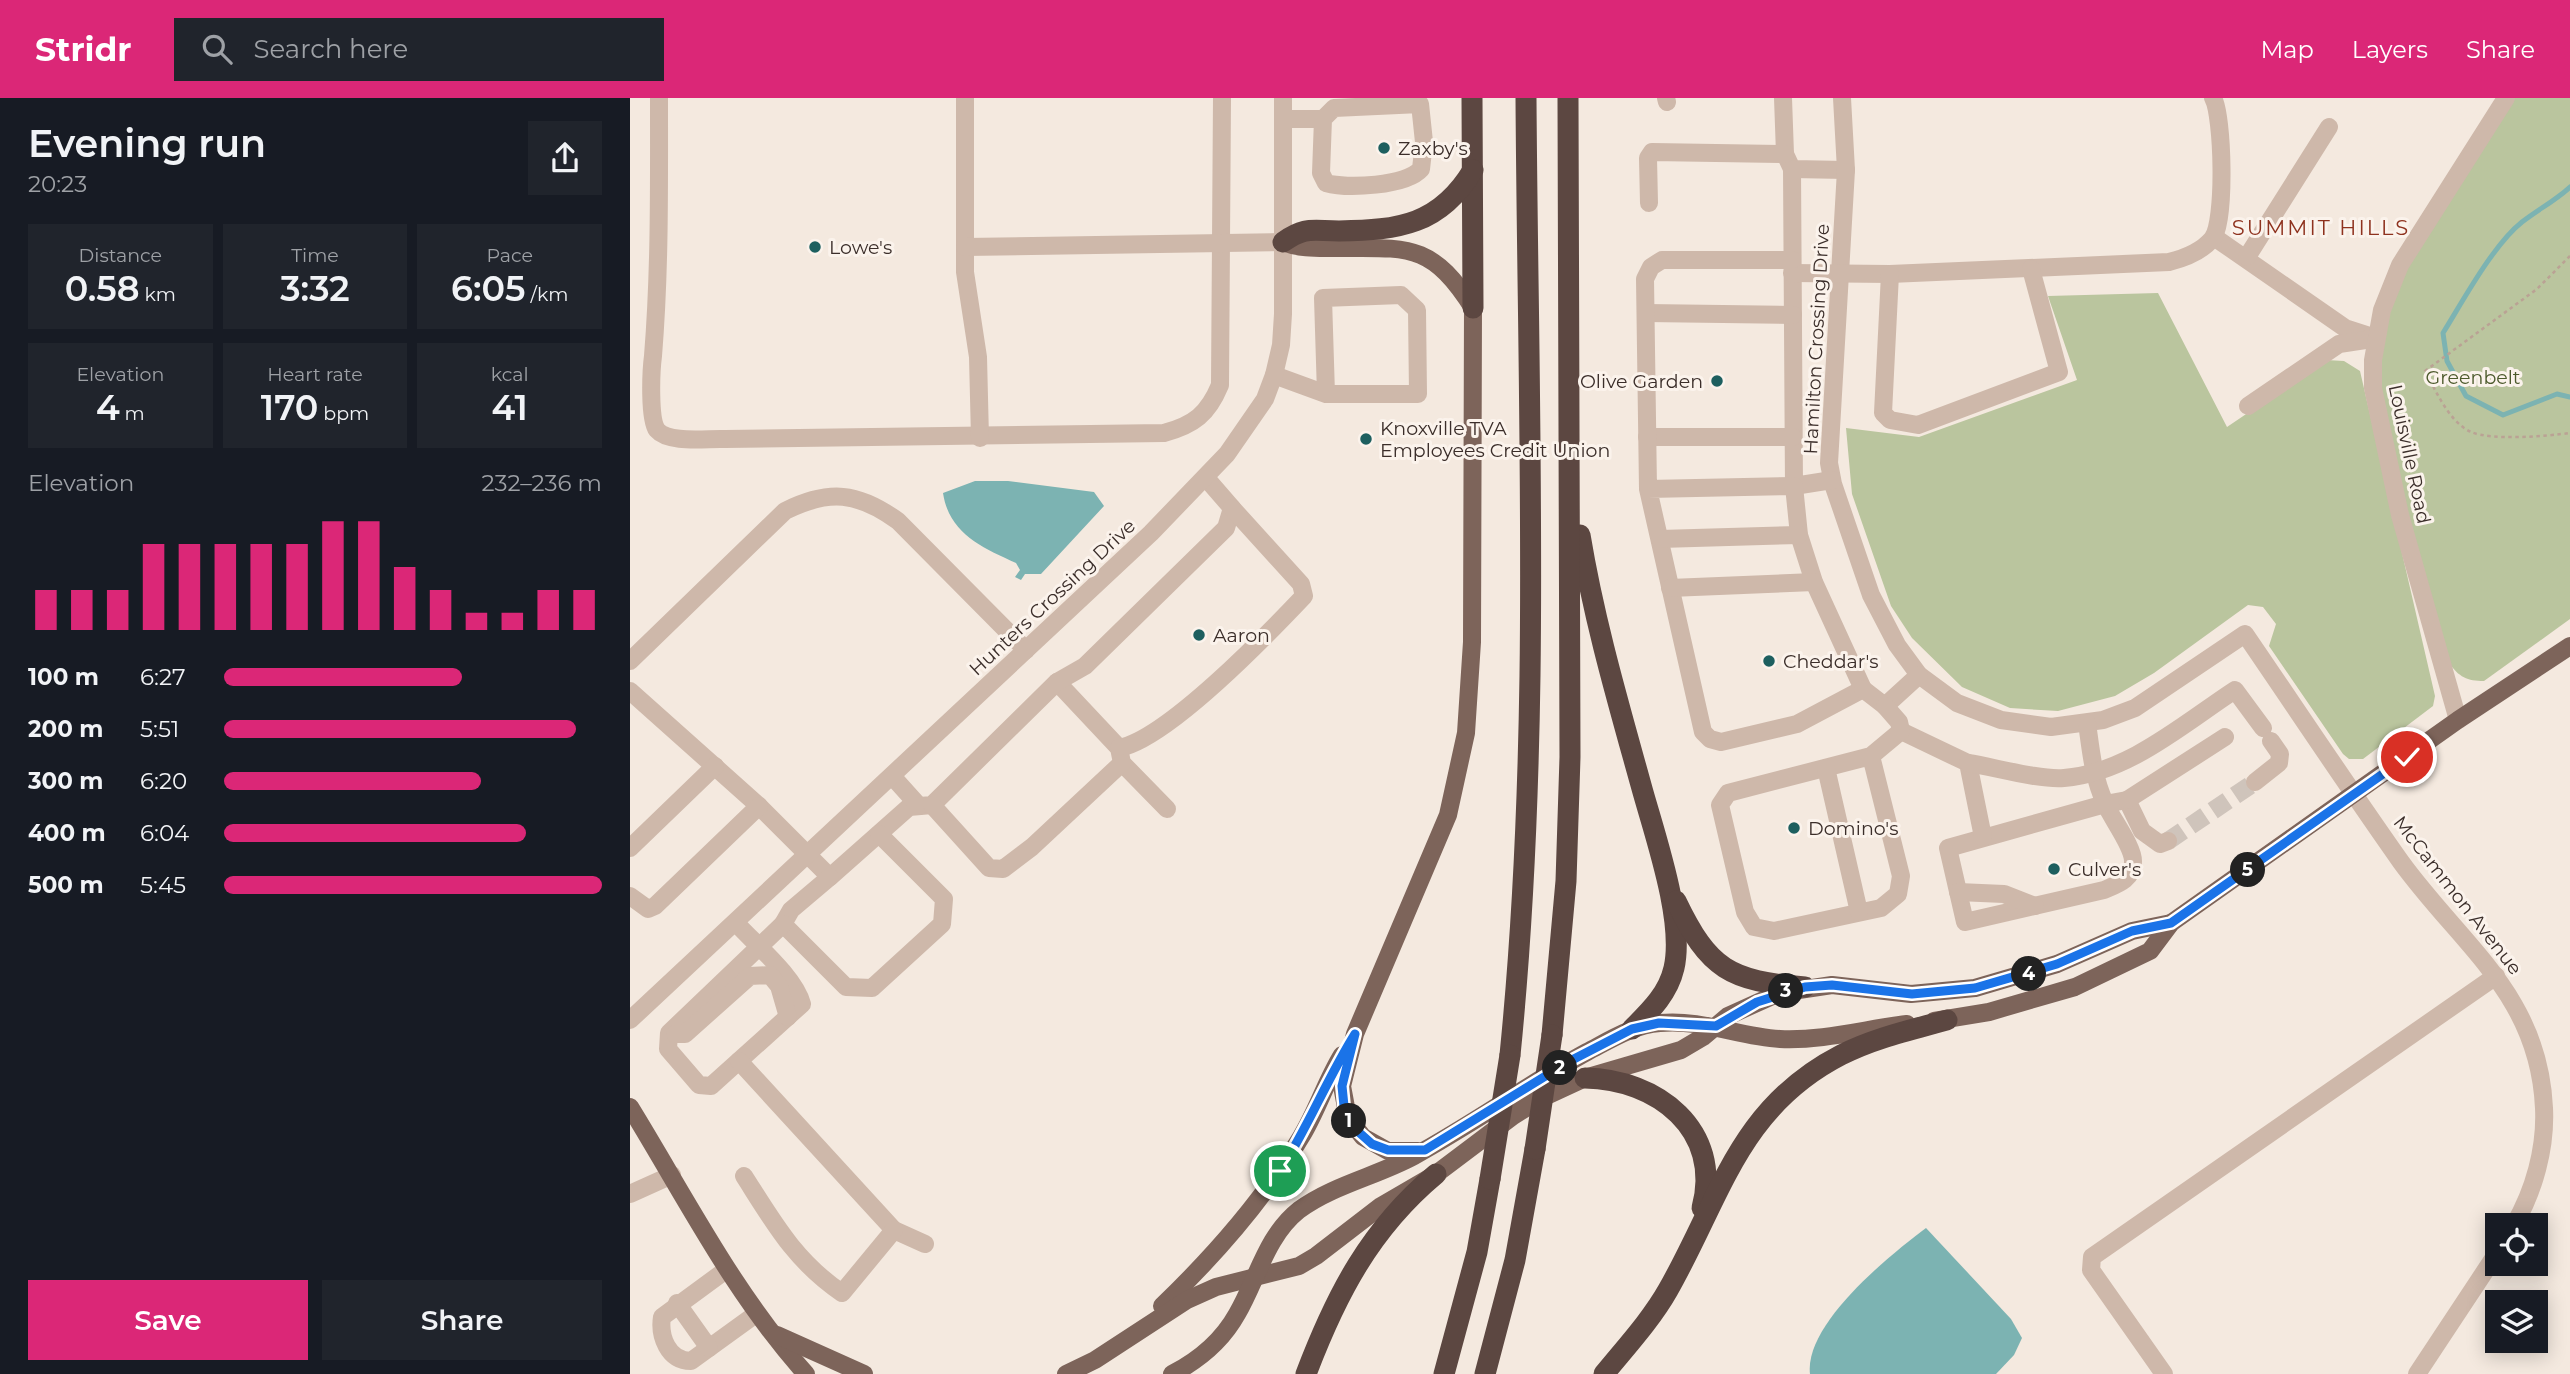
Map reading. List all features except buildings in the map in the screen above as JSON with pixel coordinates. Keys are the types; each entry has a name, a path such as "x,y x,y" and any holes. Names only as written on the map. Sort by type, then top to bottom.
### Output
{"highway":[{"path":"1472,98 1473,307"},
{"path":"1444,1374 1477,1252 1490,1179 1510,1055 1524,898 1530,753 1526,98"},
{"path":"1485,1374 1515,1260 1535,1149 1552,1035 1563,923 1569,798 1568,98"},
{"path":"1283,242 1301,230 1370,230 1418,220 1446,205 1460,191 1472,170"},
{"path":"1570,478 1596,620 1667,884 1676,943 1674,967 1659,1001 1632,1029"},
{"path":"1667,884 1689,929 1712,960 1750,979 1805,987"},
{"path":"1604,1374 1667,1293 1741,1145 1775,1102 1812,1072 1840,1055 1873,1041 1947,1020"},
{"path":"1585,1078 1616,1081 1647,1091 1672,1108 1699,1142 1707,1172 1705,1197 1692,1247"},
{"path":"1306,1374 1335,1304 1379,1229 1405,1199 1436,1174"}],"main road":[{"path":"1283,242 1300,248 1381,247 1424,255 1454,278 1473,307 1471,655 1466,733 1448,815 1355,1034 1342,1086 1344,1106 1353,1127 1372,1144 1388,1150 1425,1150"},
{"path":"1172,1374 1203,1355 1227,1328 1283,1227 1297,1212 1316,1199 1393,1167 1425,1150 1560,1068 1632,1029 1659,1023 1716,1026 1762,1037 1804,1039 1947,1020 2033,1002 2075,988 2151,951 2171,923 2459,720 2570,646"},
{"path":"1066,1374 1095,1360 1187,1300 1253,1277 1299,1266 1381,1206 1436,1174 1513,1116 1585,1078 1681,1050 1757,1002 1805,987 1832,985 1912,994 1975,988 2057,964 2132,931 2171,923"},
{"path":"1134,1333 1205,1265 1280,1171 1303,1134 1336,1064 1355,1034"},
{"path":"630,1107 726,1270 756,1314 806,1374"},
{"path":"774,1334 864,1374"}],"street":[{"path":"659,98 658,290 651,372 654,426 660,433 670,437 725,439 980,438 1164,433 1184,428 1202,417 1220,385 1222,98"},
{"path":"965,98 965,247 968,295 978,357 980,438"},
{"name":"Hunters Crossing Drive","path":"630,1020 1206,478 1250,425 1265,399 1281,345 1283,98"},
{"path":"1783,98 1792,267 1794,486 1799,535 1814,582 1863,689 1885,706 1899,722 1900,731"},
{"name":"Hamilton Crossing Drive","path":"1842,98 1846,170 1829,463 1832,480 1884,625 1919,674 1957,702 2001,720 2051,727 2087,723 2135,708 2245,634 2356,794"},
{"path":"1863,689 1797,724 1721,742 1710,739 1703,732 1648,489 1645,279 1651,267 1662,260 1890,274 2169,262 2189,257 2214,237 2222,209 2222,170 2213,98"},
{"name":"Louisville Road","path":"2459,720 2400,516 2379,423 2373,388 2376,338 2390,286 2409,248 2506,98"},
{"path":"1420,104 1424,142 1421,169 1406,181 1337,186 1326,183 1321,173 1323,123 1334,108 1420,104"},
{"path":"1283,119 1323,123"},
{"path":"2247,257 2329,127"},
{"path":"1648,203 1648,158 1652,152 1788,161 1846,170"},
{"path":"2214,237 2247,257 2345,328 2376,338"},
{"path":"965,247 1283,242"},
{"path":"1890,274 1883,413 1890,420 1918,425 2059,372 2031,269"},
{"path":"1274,374 1326,394 1418,394 1417,310 1411,302 1401,295 1323,298 1326,394"},
{"path":"1646,313 1793,315"},
{"path":"2248,406 2339,344 2376,338"},
{"path":"1647,437 1794,437"},
{"path":"892,776 989,868 1003,869 1032,847 1121,755 1181,712 1263,639 1304,596 1301,584 1206,478"},
{"path":"1648,489 1794,486 1832,480"},
{"path":"630,661 785,511 808,499 842,495 875,504 898,521 1026,650"},
{"path":"736,923 758,948 799,990 802,1004 711,1086 699,1085 668,1049 669,1033 758,948 783,923 791,911 909,807 926,806 1057,682 1085,666 1226,527 1231,508"},
{"path":"1660,539 1799,535"},
{"path":"1670,588 1814,582"},
{"path":"1885,706 1919,674"},
{"path":"1057,682 1167,809"},
{"path":"1900,731 1968,763 2063,778 2129,760 2235,690 2280,754 2279,763 2255,782"},
{"path":"630,691 759,806 830,877"},
{"path":"2087,723 2093,771 2105,804 2134,858 2132,870 2123,882 2104,890 1965,922 1948,848 2105,804 2127,800 2225,737"},
{"path":"1871,756 1901,883 1898,894 1881,908 1774,931 1754,927 1745,912 1720,806 1728,793 1871,756 1900,731"},
{"path":"1968,763 1983,837"},
{"path":"630,848 715,766"},
{"path":"1826,768 1859,912"},
{"name":"McCammon Avenue","path":"2356,794 2410,874 2496,976 2526,1023 2543,1083 2545,1126 2539,1161 2519,1213"},
{"path":"2127,800 2142,831 2160,844 2168,841"},
{"path":"630,896 648,909 655,906 759,806"},
{"path":"783,923 845,986 872,988 942,924 944,900 879,834"},
{"path":"1958,891 2004,894 2035,906"},
{"path":"669,1033 685,1034 750,976 760,974 770,975 779,986 788,1017"},
{"path":"2164,1374 2091,1270 2092,1257 2496,976"},
{"path":"739,1061 894,1230 925,1244"},
{"path":"630,1194 672,1175"},
{"path":"744,1176 793,1251 816,1275 842,1293 894,1230"},
{"path":"726,1270 677,1303 662,1317 660,1331 668,1348 684,1361 691,1361 756,1314"},
{"path":"2417,1374 2485,1271"},
{"path":"677,1303 709,1349"}],"path":[{"path":"2570,256 2537,289 2426,371 2451,415 2470,432 2488,435 2570,433"}],"green space":[{"name":"Greenbelt","path":"2511,98 2570,98 2570,619 2484,681 2478,681 2464,677 2449,663 2397,495 2373,378 2400,265"},
{"path":"2158,293 2227,427 2326,360 2344,361 2360,371 2435,696 2433,706 2363,759 2349,759 2343,754 2269,646 2276,624 2263,607 2248,605 2154,673 2115,696 2058,711 2010,708 1962,687 1912,638 1891,606 1852,494 1846,428 1919,437 2077,380 2048,296"}],"water":[{"path":"975,481 1008,481 1094,492 1104,506 1041,574 1025,574 1021,580 1015,577 1020,570 1016,563 969,537 952,519 946,507 943,493"},
{"path":"1926,1228 2011,1319 2022,1338 2014,1355 1996,1374 1810,1374 1812,1354 1835,1313 1872,1273"}],"waterway":[{"path":"2570,187 2511,232 2479,274 2443,333 2447,361 2466,396 2503,415 2557,394 2570,397"}],"tunnel":[{"path":"2168,841 2255,782"}],"place":[{"name":"Zaxby's","path":"1384,148"},
{"name":"Lowe's","path":"815,247"},
{"name":"Olive Garden","path":"1717,381"},
{"name":"Knoxville TVA Employees Credit Union","path":"1366,439"},
{"name":"Aaron","path":"1199,635"},
{"name":"Cheddar's","path":"1769,661"},
{"name":"Domino's","path":"1794,828"},
{"name":"Culver's","path":"2054,869"}],"district":[{"name":"SUMMIT HILLS","path":"2321,228"}],"route":[{"path":"1280,1171 1303,1134 1336,1064 1355,1034 1342,1086 1344,1106 1353,1127 1372,1144 1388,1150 1425,1150 1570,1061 1632,1029 1659,1023 1716,1026 1728,1016 1757,1002 1805,987 1832,985 1912,994 1975,988 2014,979 2057,964 2132,931 2171,923 2407,757"}]}
